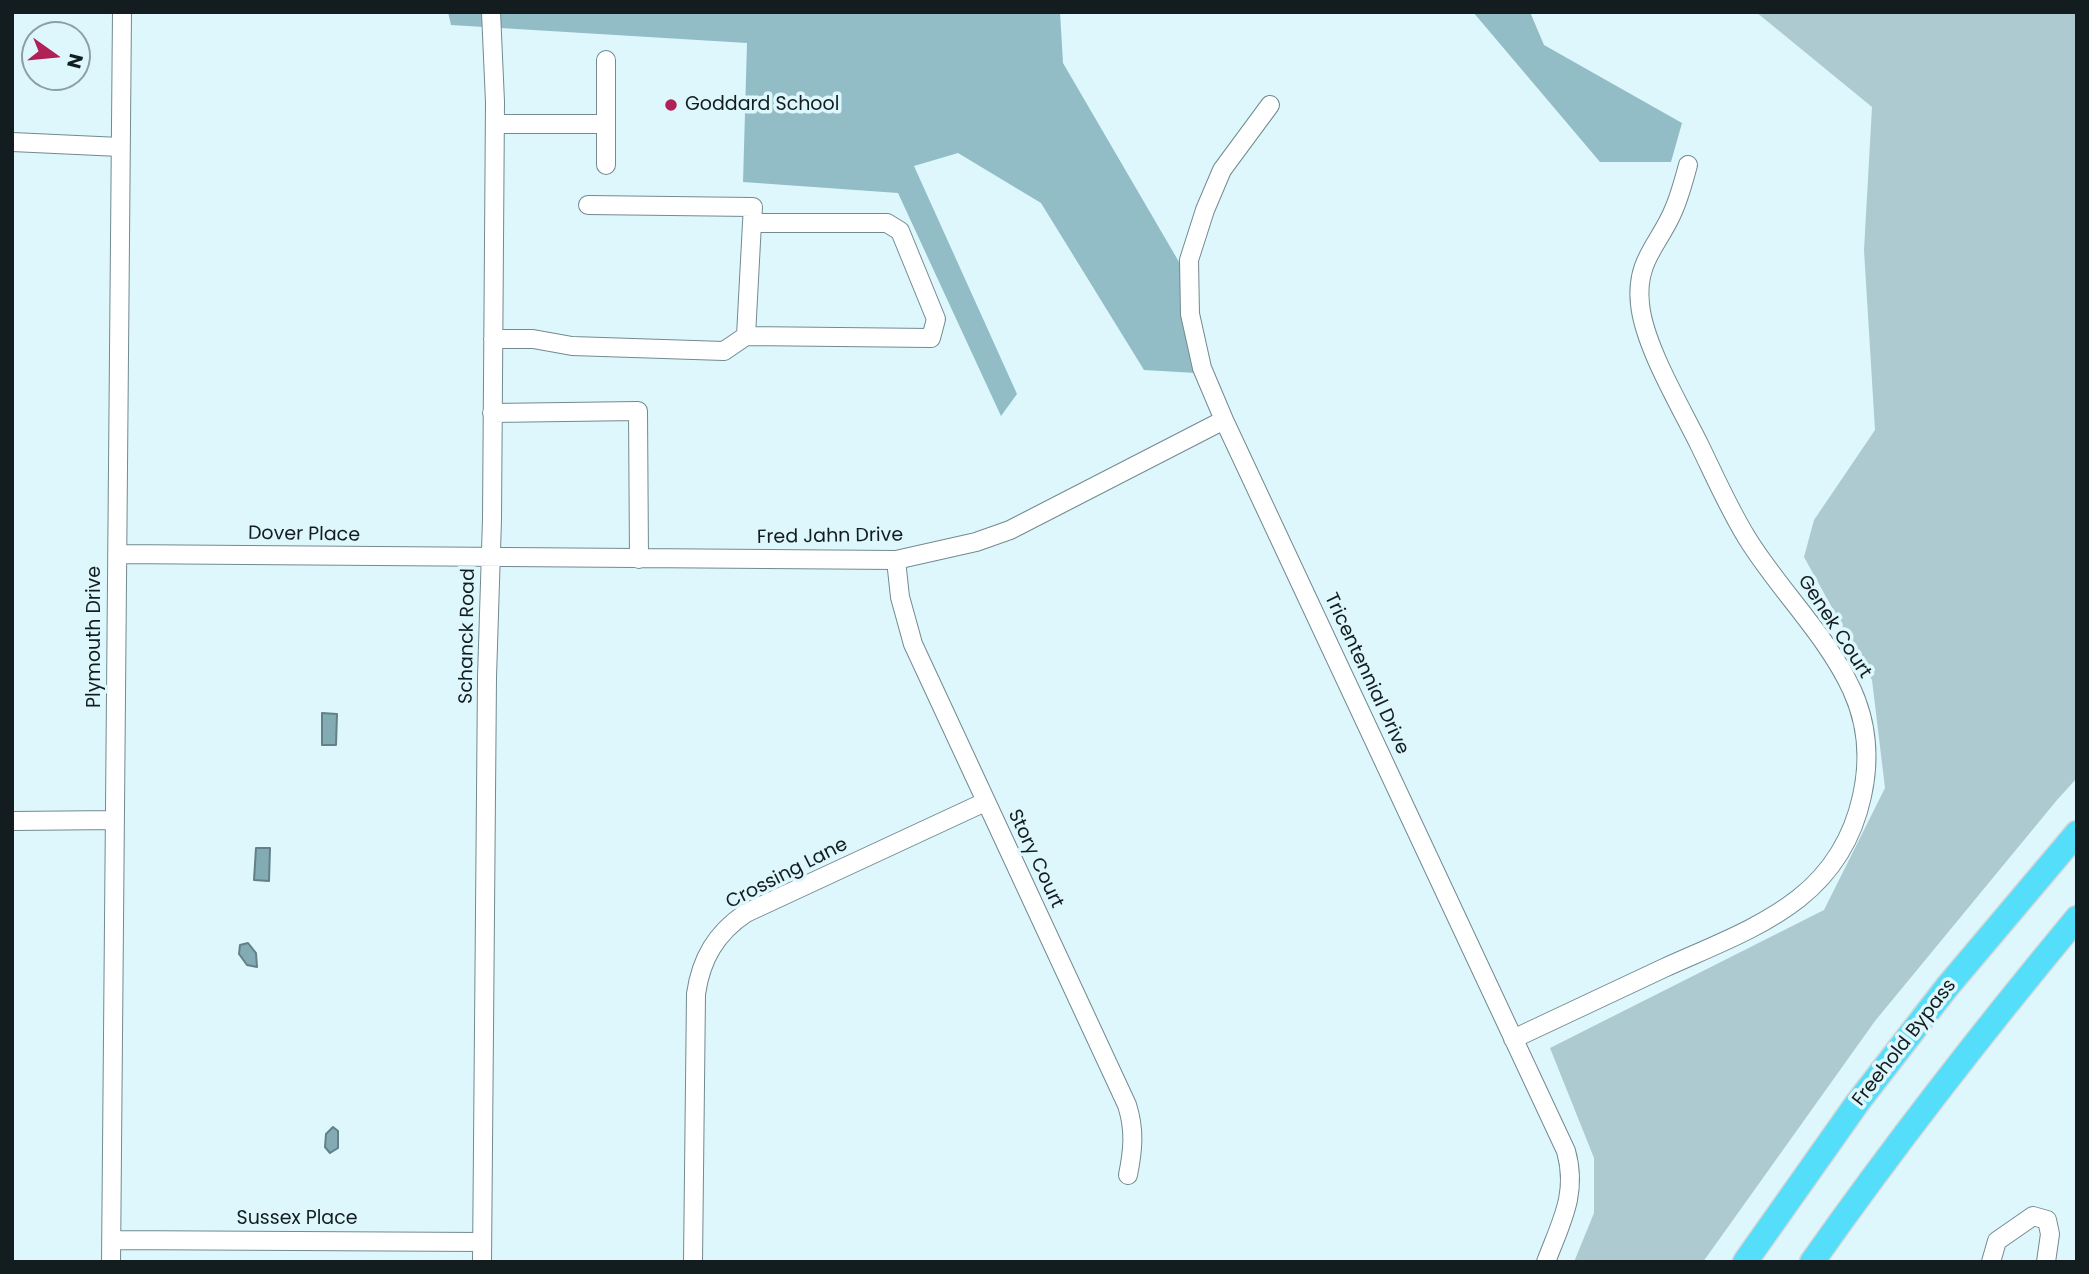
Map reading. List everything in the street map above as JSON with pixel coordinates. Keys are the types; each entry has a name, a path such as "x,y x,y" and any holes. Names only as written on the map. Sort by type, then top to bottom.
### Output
{"highway":[{"name":"Freehold Bypass","path":"1745,1262 1858,1102 1956,977 2077,833"},
{"path":"1812,1262 1917,1116 2077,918"}],"street":[{"name":"Plymouth Drive","path":"111,1262 122,12"},
{"name":"Schanck Road","path":"482,1262 495,124 491,12"},
{"path":"606,60 606,165"},
{"name":"Tricentennial Drive","path":"1270,104 1222,170 1205,210 1189,260 1190,314 1202,369 1561,1139 1570,1164 1571,1194 1546,1262"},
{"path":"495,124 606,124"},
{"path":"12,142 120,147"},
{"name":"Genek Court","path":"1513,1039 1773,918 1818,883 1836,861 1849,839 1865,781 1867,752 1864,726 1851,689 1819,637 1748,539 1723,494 1648,339 1640,304 1642,272 1651,248 1673,211 1688,165"},
{"path":"588,205 753,207 746,336"},
{"path":"493,338 533,339 572,346 724,351 746,336 931,338 936,319 900,231 887,223 752,223"},
{"path":"492,414 638,411 639,559"},
{"name":"Fred Jahn Drive","path":"490,558 896,560 976,542 1010,530 1224,421"},
{"name":"Dover Place","path":"117,554 490,558"},
{"name":"Story Court","path":"896,560 902,609 913,644 1127,1105 1134,1136 1128,1175"},
{"name":"Crossing Lane","path":"693,1262 696,994 706,955 718,937 746,914 985,802"},
{"path":"12,821 115,820"},
{"path":"1991,1262 1997,1241 2033,1216 2047,1220 2050,1234 2046,1262"},
{"name":"Sussex Place","path":"111,1240 482,1242"}],"shaded area":[{"path":"448,12 1060,12 1063,63 1186,274 1196,373 1144,370 1041,203 958,153 914,166 1017,394 1001,416 898,193 743,182 747,43 451,25"},
{"path":"1473,12 1530,12 1544,45 1682,123 1671,162 1600,162"},
{"path":"1756,12 2077,12 2077,778 1875,1021 1703,1262 1574,1262 1594,1213 1594,1158 1550,1048 1824,910 1885,788 1872,680 1804,557 1814,520 1875,430 1864,250 1872,107"},
{"path":"322,713 337,714 336,745 322,745"},
{"path":"256,848 270,848 269,881 254,880"},
{"path":"248,943 256,953 257,967 247,965 239,954 240,945"},
{"path":"333,1127 338,1131 338,1148 330,1153 325,1147 326,1134"}],"place":[{"name":"Goddard School","path":"671,105"}]}
